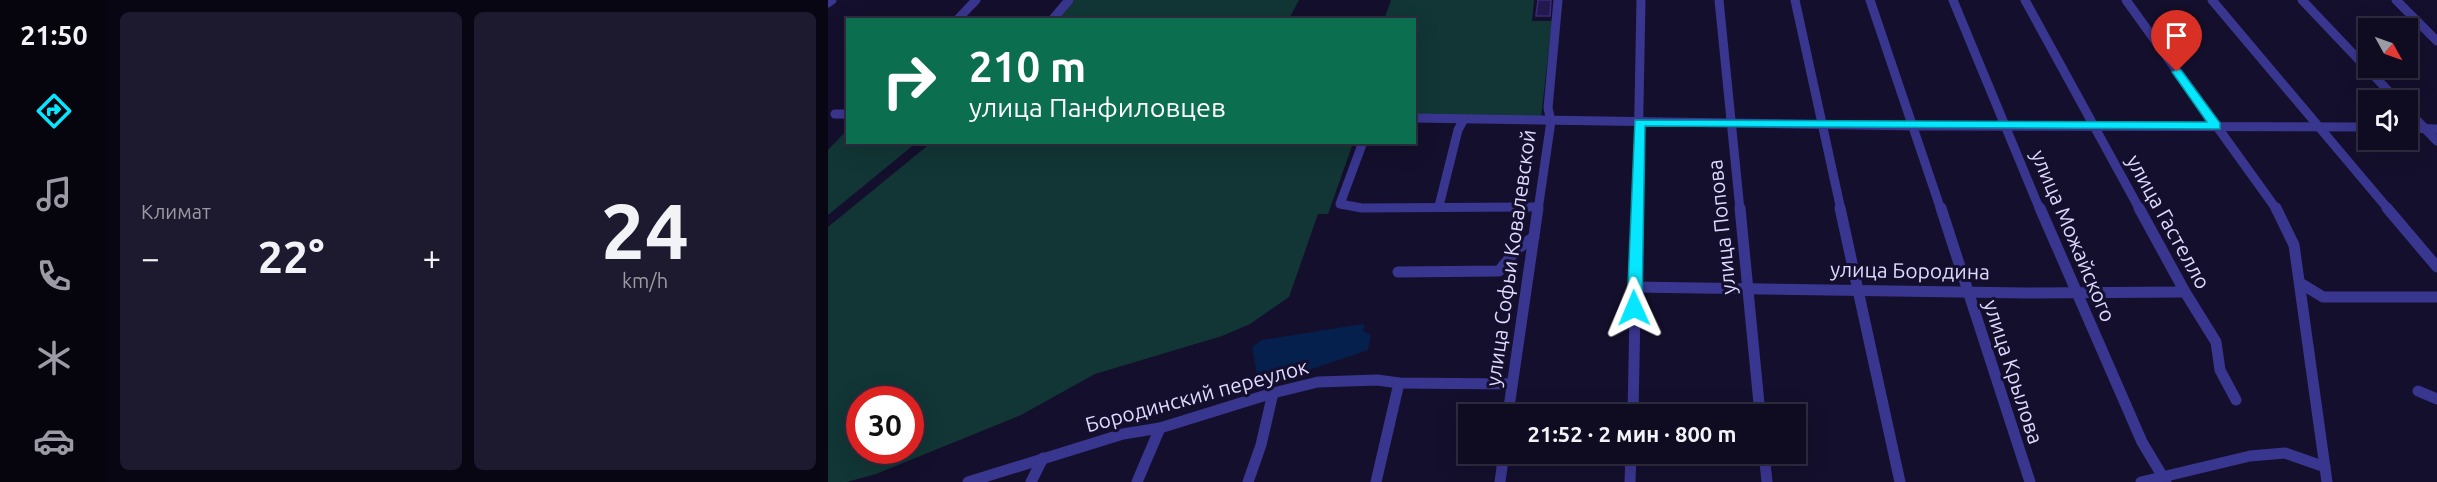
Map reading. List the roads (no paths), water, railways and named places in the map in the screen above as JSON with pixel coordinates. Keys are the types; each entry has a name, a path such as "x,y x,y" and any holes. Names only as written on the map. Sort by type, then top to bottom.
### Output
{"street":[{"path":"828,3 832,0"},
{"path":"959,18 976,0"},
{"path":"1054,18 1069,0"},
{"name":"улица Софьи Ковалевской","path":"1509,404 1551,121 1548,108 1558,0"},
{"path":"1633,404 1641,0"},
{"name":"улица Попова","path":"1719,0 1759,404"},
{"path":"1795,0 1900,482"},
{"name":"улица Крылова","path":"1870,0 1915,126 1966,292 2030,482"},
{"name":"улица Можайского","path":"1953,0 2004,126 2142,442 2164,479"},
{"name":"улица Гастелло","path":"2025,0 2185,292 2216,342 2220,370 2236,400"},
{"path":"2126,0 2277,209 2294,245 2327,482"},
{"path":"2212,0 2437,267"},
{"path":"2302,0 2388,90"},
{"path":"2396,0 2437,41"},
{"path":"835,114 846,114"},
{"path":"1416,118 1915,126 2358,127"},
{"path":"1439,206 1458,130 1464,119"},
{"path":"2418,122 2437,141"},
{"path":"2418,128 2437,129"},
{"path":"1362,144 1340,204 1362,208 1538,207"},
{"path":"1398,272 1488,273 1499,271 1517,249 1534,237"},
{"path":"2300,283 2323,297 2437,297"},
{"name":"улица Бородина","path":"1634,286 1747,286 1966,292 2185,292"},
{"name":"Бородинский переулок","path":"968,482 1123,434 1160,428 1273,393 1318,382 1377,380 1399,383 1512,384"},
{"path":"1376,482 1399,383"},
{"path":"2418,391 2437,399"},
{"path":"1248,482 1261,445 1273,393"},
{"path":"1137,482 1160,428"},
{"path":"2141,482 2164,479 2250,456 2285,453 2325,467"},
{"path":"1031,482 1043,458"},
{"path":"1500,482 1502,464"},
{"path":"1630,482 1631,464"},
{"path":"1765,464 1767,482"}],"water":[{"path":"1363,324 1365,327 1362,330 1371,335 1368,350 1294,377 1262,384 1257,375 1252,347 1262,340"}]}
